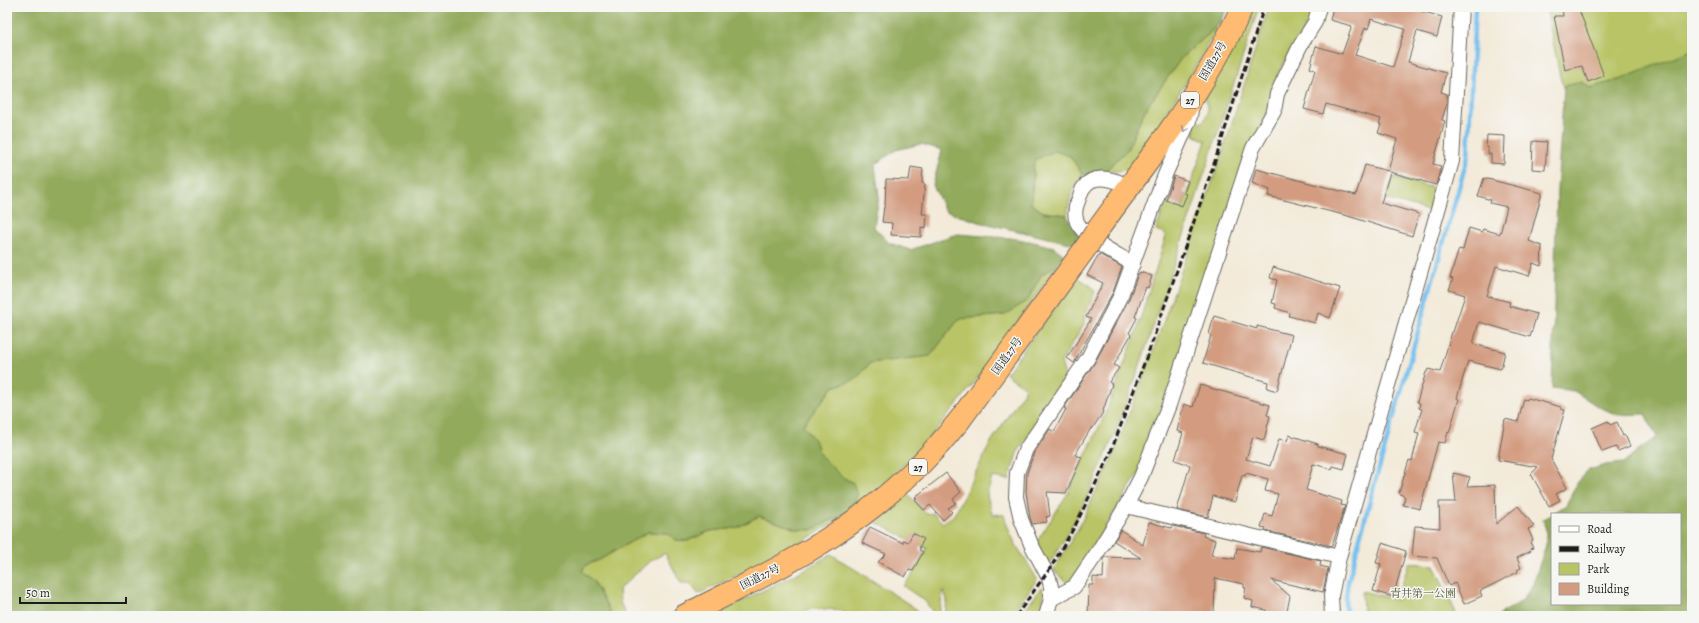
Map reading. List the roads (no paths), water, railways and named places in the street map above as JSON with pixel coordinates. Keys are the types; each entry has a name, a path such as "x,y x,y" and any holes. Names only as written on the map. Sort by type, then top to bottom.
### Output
{"highway":[{"name":"国道27号","path":"684,616 783,565 829,538 880,502 927,459 959,421 1129,187 1195,92 1224,44 1242,7"}],"street":[{"path":"1051,599 1074,587 1126,506 1143,472 1169,406 1253,148 1274,111 1277,94 1300,46 1315,22 1319,7"},
{"path":"1332,616 1331,596 1339,557 1452,161 1461,7"},
{"path":"1046,616 1051,599 1049,578 1030,544 1021,519 1016,497 1017,473 1026,450 1088,358 1121,295 1165,175 1189,120 1195,92"},
{"path":"1129,187 1111,179 1096,180 1088,183 1083,187 1075,214 1077,222 1083,231 1133,264"},
{"path":"1126,506 1339,557"}],"waterway":[{"path":"1347,616 1345,605 1348,582 1468,156 1475,7"}],"railway":[{"path":"1016,616 1051,567 1075,526 1110,454 1151,345 1215,161 1264,7"}],"park label":[{"name":"青井第一公園","path":"1423,593"}]}
